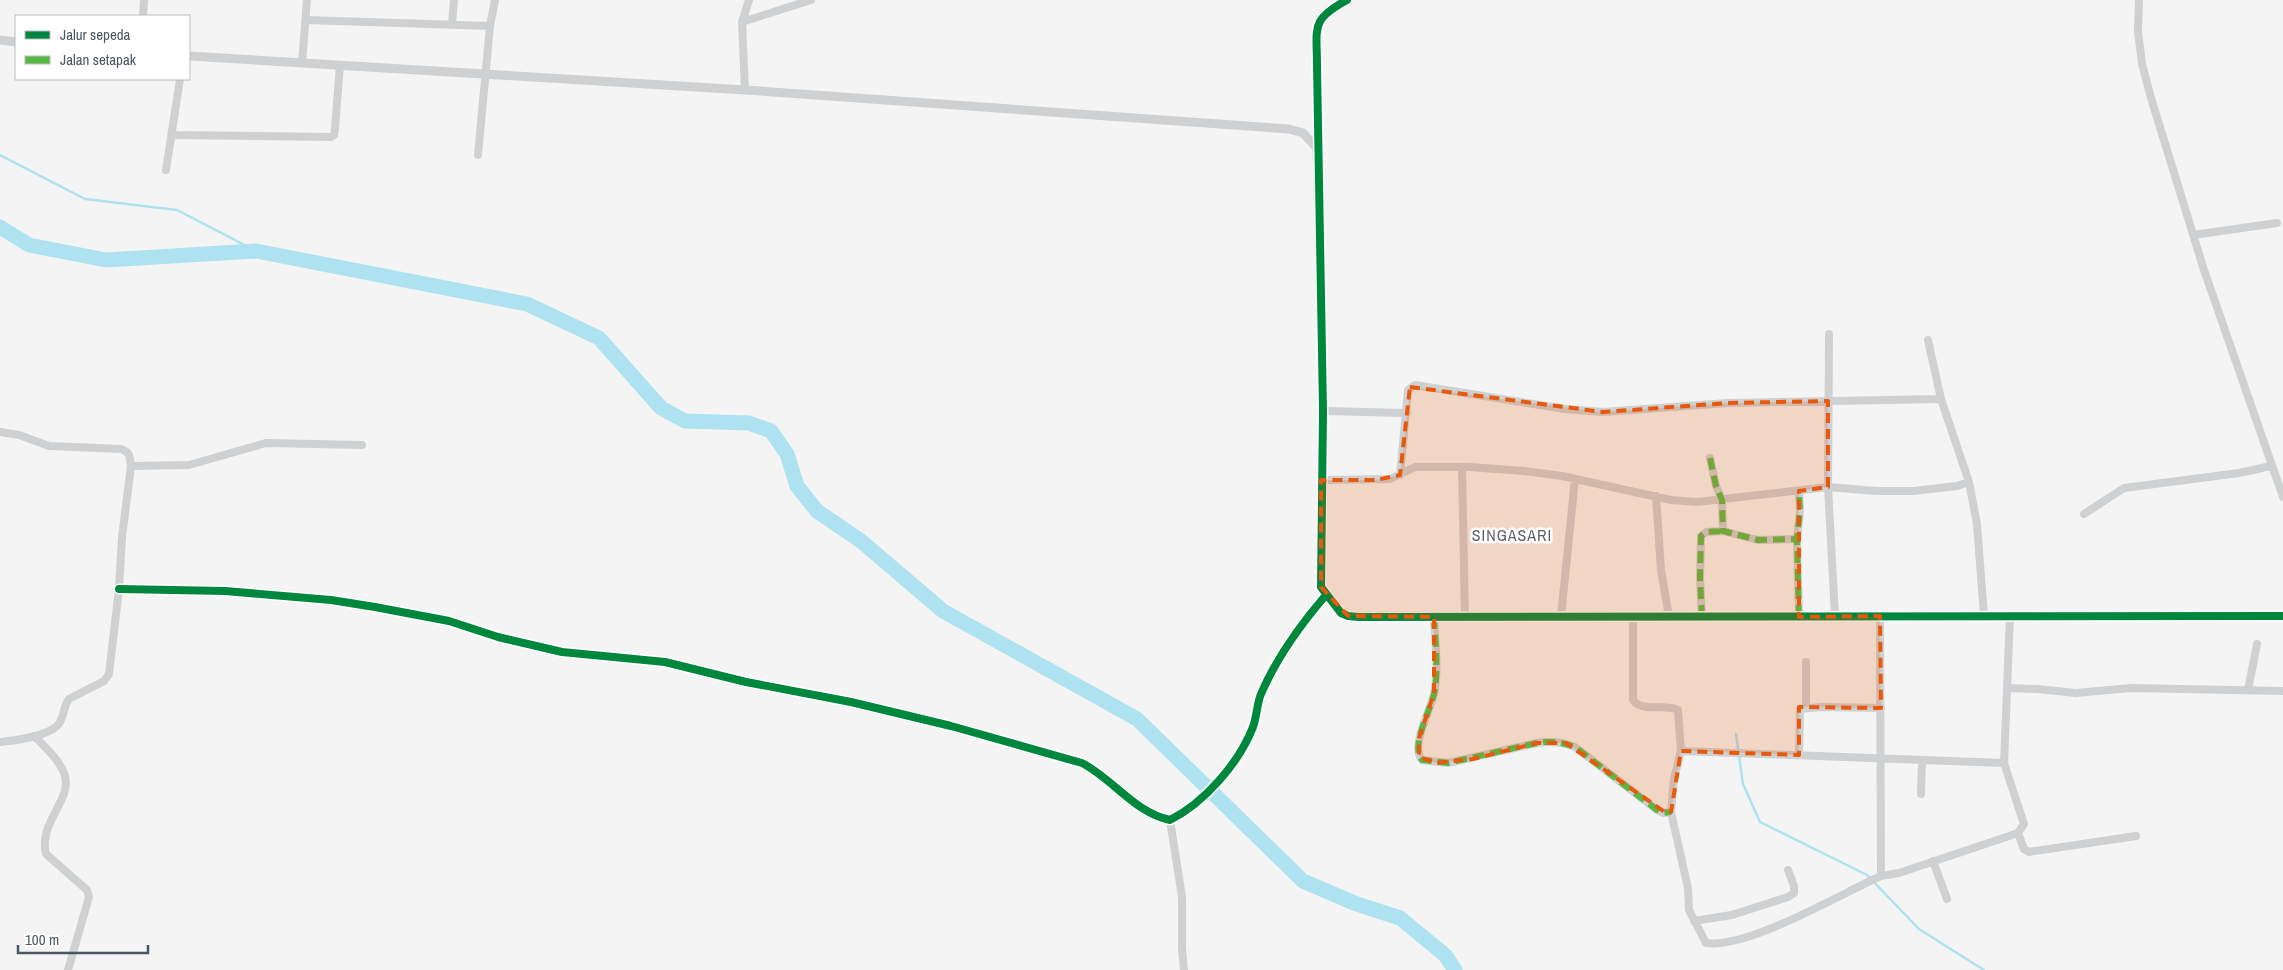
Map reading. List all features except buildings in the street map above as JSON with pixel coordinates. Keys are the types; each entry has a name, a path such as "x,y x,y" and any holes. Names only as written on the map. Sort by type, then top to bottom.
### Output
{"street":[{"path":"143,15 144,0"},
{"path":"302,62 307,20 307,0"},
{"path":"452,24 454,0"},
{"path":"478,155 494,0"},
{"path":"745,90 742,22 749,0"},
{"path":"742,22 811,0"},
{"path":"1347,0 1328,10 1318,24 1317,148 1323,411 1321,587 1341,613 1348,616 1434,617 2283,616"},
{"path":"2139,0 2138,31 2142,64 2193,235 2283,498"},
{"path":"307,20 490,26"},
{"path":"0,40 15,42"},
{"path":"190,56 745,90 1289,129 1303,133 1317,148"},
{"path":"172,135 331,137 335,133 340,65"},
{"path":"166,170 180,80"},
{"path":"2193,235 2277,222"},
{"path":"1829,334 1828,487 1835,616"},
{"path":"1928,340 1941,399 1969,482 1977,524 1984,616"},
{"path":"1400,475 1408,390 1415,385 1566,409 1604,412 1728,403 1941,399"},
{"path":"1323,411 1406,413"},
{"path":"0,432 19,435 49,446 121,449 127,451 130,455 131,466 122,537 120,589 110,674 104,681 69,699 58,725 34,736 0,742"},
{"path":"131,466 189,465 266,443 362,445"},
{"path":"1710,458 1716,486 1722,500 1723,531"},
{"path":"2084,514 2124,488 2239,473 2271,466"},
{"path":"1321,480 1376,480 1400,475 1416,467 1524,471 1697,502 1828,487 1913,491 1957,486 1969,482"},
{"path":"1462,468 1465,617"},
{"path":"1561,616 1575,479"},
{"path":"1799,491 1800,511 1797,539 1799,616"},
{"path":"1656,496 1661,570 1669,617"},
{"path":"1702,617 1700,578 1701,536 1706,532 1723,531 1758,540 1797,539"},
{"path":"120,589 225,591 350,603 449,621 498,637 562,652 665,662 746,682 851,702 951,726 1082,763 1097,772 1139,806 1157,816 1170,820 1195,805 1227,771 1249,738 1259,712 1260,696 1274,670 1308,615 1326,595"},
{"path":"1878,877 1881,708 1880,616"},
{"path":"1633,617 1633,700 1636,704 1642,706 1671,707 1678,710 1681,751 1674,779 1671,812 1688,888 1689,910 1706,944 1725,943 1774,927 1878,877 1900,873 2018,833 2024,824 2004,763 2010,616"},
{"path":"1434,617 1436,667 1434,693 1419,738 1417,752 1422,760 1448,763 1537,743 1566,744 1575,747 1657,810 1663,813 1671,812"},
{"path":"2248,690 2257,644"},
{"path":"1806,662 1806,707"},
{"path":"2007,688 2076,693 2131,688 2283,691"},
{"path":"1799,756 1799,711 1806,707 1881,708"},
{"path":"34,736 58,764 66,777 65,792 44,836 46,854 87,890 89,897 68,970"},
{"path":"1681,751 2004,763"},
{"path":"1921,794 1922,761"},
{"path":"1170,820 1182,897 1182,954 1184,970"},
{"path":"2018,833 2024,849 2028,852 2136,836"},
{"path":"1933,861 1947,898"},
{"path":"1694,920 1732,915 1788,897 1794,893 1795,889 1788,870"}],"highlighted area":[{"path":"1410,387 1603,412 1728,403 1828,401 1828,487 1799,491 1799,617 1880,616 1881,708 1799,707 1799,755 1681,751 1671,812 1666,813 1566,743 1537,743 1473,759 1436,763 1419,757 1419,738 1434,693 1434,617 1348,616 1321,587 1321,480 1376,480 1400,475"}],"waterway":[{"path":"0,155 85,199 177,210 256,251"},
{"path":"0,227 29,245 106,260 256,251 527,304 599,338 661,408 685,421 749,423 771,431 787,454 797,486 817,511 861,541 943,611 1137,719 1303,881 1354,903 1400,918 1445,955 1455,970"},
{"path":"1736,734 1743,784 1760,822 1867,875 1919,929 1984,970"}],"marked path":[{"path":"1710,458 1716,486 1722,500 1723,531 1758,540 1797,539"},
{"path":"1799,491 1800,511 1797,539 1799,617"},
{"path":"1702,617 1700,578 1701,536 1706,532 1723,531"},
{"path":"1434,617 1436,675 1434,694 1419,738 1418,747 1422,760 1448,763 1537,743 1565,744 1575,747 1657,810 1663,813 1671,812"}],"cycle path":[{"path":"1347,0 1321,19 1316,42 1323,411 1321,587 1341,613 1358,617 2283,616"},
{"path":"119,589 225,591 331,600 449,621 498,637 562,652 665,662 746,682 851,702 951,726 1082,763 1135,803 1157,816 1170,820 1183,813 1208,793 1230,768 1247,741 1253,727 1260,698 1274,668 1298,630 1326,595"}],"district":[{"name":"SINGASARI","path":"1512,535"}]}
